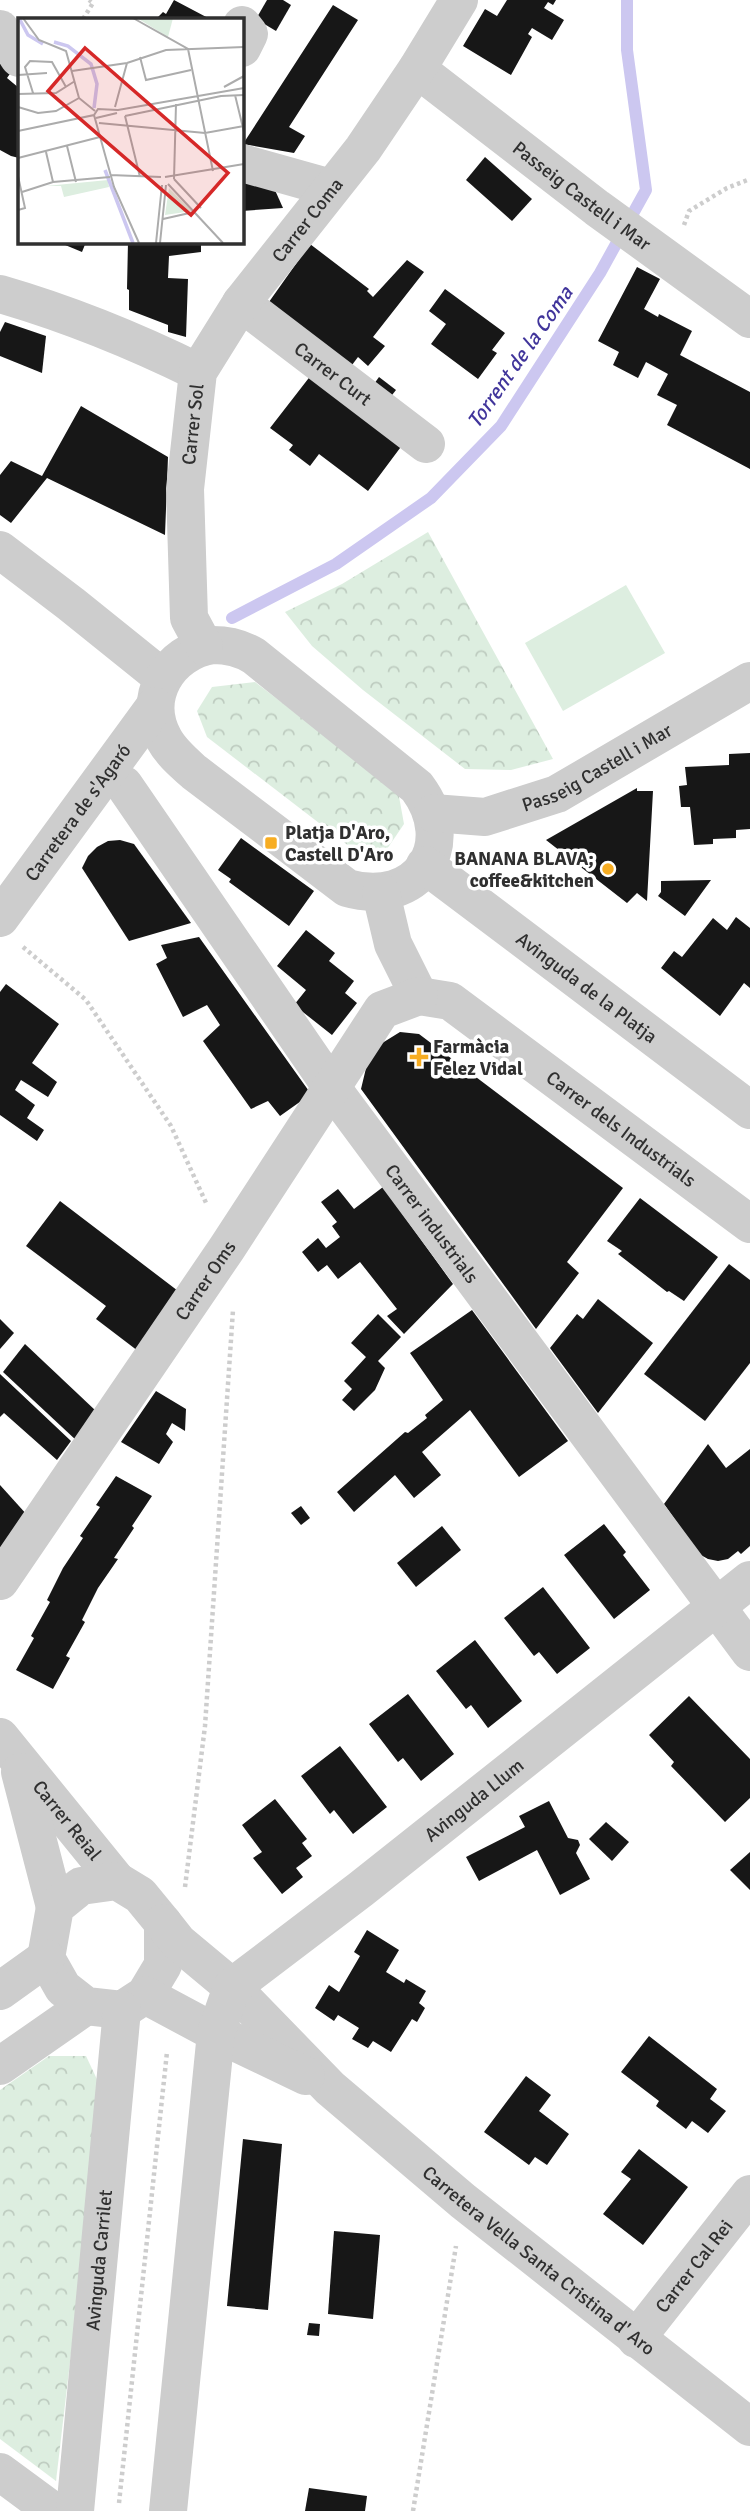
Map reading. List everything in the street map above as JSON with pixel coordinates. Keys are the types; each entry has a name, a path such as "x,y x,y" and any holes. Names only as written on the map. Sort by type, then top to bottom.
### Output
{"street":[{"path":"241,18 250,0"},
{"name":"Carrer Coma","path":"198,372 241,303 363,149 459,0"},
{"path":"243,26 249,34 243,46"},
{"path":"0,29 18,56"},
{"name":"Passeig Castell i Mar","path":"417,69 597,208 750,319"},
{"path":"243,163 331,188"},
{"name":"Carrer Sol","path":"0,294 58,310 141,344 198,372 185,489 189,618 204,646"},
{"name":"Carrer Curt","path":"241,303 426,444"},
{"path":"0,550 159,692 156,720 163,738 171,750 194,772 347,888 366,893 381,893 404,886 417,876 425,865 435,840 433,813 417,787 254,656 243,649 225,645 204,646"},
{"name":"Carretera de s'Agaró","path":"10,931 84,804 179,658 204,646"},
{"name":"Passeig Castell i Mar","path":"433,813 485,817 557,794 750,681"},
{"path":"84,804 124,785 169,774 194,772"},
{"name":"Carrer industrials","path":"124,785 332,1088 750,1652"},
{"name":"Avinguda de la Platja","path":"425,865 750,1110"},
{"path":"381,893 393,944 419,996"},
{"name":"Carrer Oms","path":"0,1581 227,1248 382,1010 419,996"},
{"name":"Carrer dels Industrials","path":"419,996 450,1001 750,1224"},
{"name":"Avinguda Llum","path":"232,1987 361,1889 750,1580"},
{"name":"Carrer Reial","path":"9,1749 117,1881"},
{"name":"Carrer Reial","path":"9,1749 55,1907"},
{"path":"0,2066 131,2005 163,1965 171,1932 140,1895 117,1881 81,1886 55,1907 47,1958 63,1988 131,2005"},
{"name":"Carretera Vella Santa Cristina d' Aro","path":"171,1932 232,1987 330,2088 463,2201 750,2427"},
{"path":"0,1991 47,1958"},
{"path":"168,2511 216,2033 232,1987"},
{"name":"Carretera Vella Santa Cristina d' Aro","path":"131,2005 216,2033 330,2088"},
{"name":"Avinguda Carrilet","path":"75,2511 131,2005"},
{"name":"Carrer Cal Rei","path":"636,2339 750,2194"},
{"path":"0,2472 53,2511"}],"path":[{"path":"84,18 93,3 89,0"},
{"path":"664,256 689,211 727,188 750,179"},
{"path":"10,931 86,1000 172,1126 227,1248 234,1305 207,1699 171,1932"},
{"path":"118,2511 131,2005"},
{"path":"413,2511 463,2201"}],"green space":[{"path":"428,532 553,759 511,770 465,769 363,690 312,646 285,612 342,584"},
{"path":"626,585 665,653 563,711 525,643"},
{"path":"255,682 398,791 404,824 385,852 358,853 207,737 197,711 212,687"},
{"path":"49,2056 86,2056 102,2090 56,2481 0,2439 0,2090"}],"building":[{"path":"174,0 208,18 157,18 163,12 166,14"},
{"path":"267,0 283,0 291,5 276,31 256,19"},
{"path":"507,0 556,0 553,5 548,2 544,8 564,20 552,40 532,28 528,34 532,37 511,75 463,46 485,9 497,16"},
{"path":"333,5 358,20 289,127 305,136 294,153 243,144"},
{"path":"0,56 14,68 7,78 18,87 18,158 0,150"},
{"path":"485,157 532,199 512,221 466,180"},
{"path":"243,172 270,179 283,208 243,211"},
{"path":"60,243 86,243 82,252"},
{"path":"128,243 201,243 201,252 169,256 168,278 188,279 186,337 168,332 168,325 129,310"},
{"path":"310,244 369,289 367,291 373,297 407,260 424,272 373,337 385,346 368,366 358,357 346,373 264,309"},
{"path":"637,267 660,279 644,309 692,331 680,355 750,392 750,469 667,425 677,405 657,395 668,374 646,362 638,378 613,365 619,352 598,341"},
{"path":"445,289 505,333 492,350 497,353 478,379 431,344 446,324 429,311"},
{"path":"5,322 46,336 42,373 0,356 0,332"},
{"path":"315,370 406,440 368,491 319,454 310,466 289,450 293,445 270,428"},
{"path":"379,377 396,390 385,404 369,391"},
{"path":"81,406 168,457 165,535 47,478 11,523 0,515 0,475 11,461 42,476"},
{"path":"750,753 750,829 736,830 736,838 713,839 713,844 694,845 690,807 681,807 679,786 687,785 685,767 729,765 729,754"},
{"path":"637,788 637,791 653,791 647,901 637,893 627,903 546,840"},
{"path":"241,838 314,891 289,926 229,882 231,879 218,870"},
{"path":"120,840 134,844 191,923 129,941 82,868 97,847 108,841"},
{"path":"711,880 685,916 658,896 661,892 661,881"},
{"path":"736,917 750,928 750,988 744,983 720,1016 661,968 674,951 682,957 713,918 727,930"},
{"path":"306,930 335,953 329,961 354,981 345,993 357,1003 332,1035 294,1005 306,990 277,966"},
{"path":"199,937 311,1094 280,1116 268,1101 251,1109 203,1041 220,1025 207,1005 183,1017 156,964 167,958 161,945"},
{"path":"6,984 59,1024 32,1063 57,1082 48,1097 21,1080 15,1090 35,1105 27,1118 44,1130 37,1141 0,1115 0,992"},
{"path":"400,1032 419,1034 623,1188 567,1262 579,1273 536,1329 361,1089 367,1064 379,1045"},
{"path":"383,1187 453,1284 404,1334 387,1316 397,1309 360,1262 338,1279 327,1265 318,1272 302,1252 318,1238 326,1248 340,1237 332,1226 337,1222 321,1202 338,1189 354,1209"},
{"path":"640,1198 718,1257 684,1301 667,1292 618,1254 622,1251 607,1241"},
{"path":"60,1201 182,1294 138,1351 96,1319 106,1306 26,1246"},
{"path":"729,1264 750,1280 750,1363 705,1421 644,1374"},
{"path":"598,1299 653,1343 598,1413 550,1348 577,1314 583,1319"},
{"path":"472,1310 568,1441 519,1477 470,1410 422,1452 441,1475 414,1498 395,1475 354,1512 337,1492 405,1432 408,1433 427,1418 425,1415 443,1400 410,1353"},
{"path":"378,1314 401,1337 378,1361 385,1368 375,1390 354,1411 342,1400 352,1389 344,1381 366,1357 351,1343"},
{"path":"0,1319 14,1333 0,1349"},
{"path":"25,1344 96,1411 77,1441 3,1372"},
{"path":"0,1374 71,1441 57,1460 4,1413 0,1417"},
{"path":"156,1391 186,1409 185,1431 172,1423 166,1434 173,1442 159,1464 121,1442"},
{"path":"708,1444 726,1468 750,1449 750,1546 741,1554 738,1551 728,1559 718,1561 699,1554 664,1504"},
{"path":"116,1476 152,1496 114,1558 118,1559 98,1588 82,1620 85,1622 66,1656 70,1658 53,1689 16,1670 34,1638 31,1636 50,1602 47,1600 63,1568 100,1507 96,1505"},
{"path":"0,1485 28,1516 0,1556"},
{"path":"301,1506 310,1518 301,1525 291,1513"},
{"path":"604,1524 626,1552 623,1555 650,1590 614,1619 564,1555"},
{"path":"442,1526 461,1550 416,1587 397,1563"},
{"path":"543,1587 590,1648 557,1674 539,1652 534,1656 504,1618"},
{"path":"475,1640 522,1701 488,1728 471,1705 466,1709 436,1671"},
{"path":"408,1694 454,1754 421,1781 403,1758 398,1762 369,1724"},
{"path":"689,1696 750,1759 750,1798 725,1822 671,1766 674,1762 649,1735"},
{"path":"340,1746 387,1807 353,1834 334,1810 330,1814 301,1776"},
{"path":"275,1799 307,1839 302,1843 312,1856 296,1868 303,1877 282,1894 253,1858 262,1852 242,1825"},
{"path":"549,1801 568,1838 578,1840 580,1845 576,1853 590,1879 560,1895 537,1850 479,1881 466,1857 525,1827 519,1816"},
{"path":"606,1822 629,1842 612,1861 589,1839"},
{"path":"750,1852 750,1890 730,1870"},
{"path":"367,1930 399,1950 386,1972 404,1983 406,1979 426,1991 419,2003 425,2008 417,2022 412,2019 391,2052 373,2041 368,2048 352,2039 359,2028 338,2015 334,2021 315,2008 329,1985 339,1992 360,1956 354,1952"},
{"path":"649,2036 717,2089 710,2099 726,2111 708,2133 692,2121 686,2129 656,2106 659,2101 621,2072"},
{"path":"526,2076 551,2095 539,2111 569,2134 547,2165 535,2157 529,2165 484,2132"},
{"path":"243,2139 282,2144 268,2310 227,2306"},
{"path":"639,2149 688,2187 643,2245 603,2214 631,2179 621,2172"},
{"path":"334,2231 380,2235 373,2319 328,2314"},
{"path":"309,2323 320,2324 319,2336 307,2335"},
{"path":"309,2488 367,2496 365,2511 305,2511"}],"waterway":[{"name":"Torrent de la Coma","path":"232,618 336,564 431,498 501,426 600,273 646,190 627,50 627,0"}],"place":[{"name":"Platja D'Aro, Castell D'Aro","path":"271,843"},
{"name":"BANANA BLAVA; coffee&kitchen","path":"608,869"},
{"name":"Farmàcia Felez Vidal","path":"419,1057"}]}
